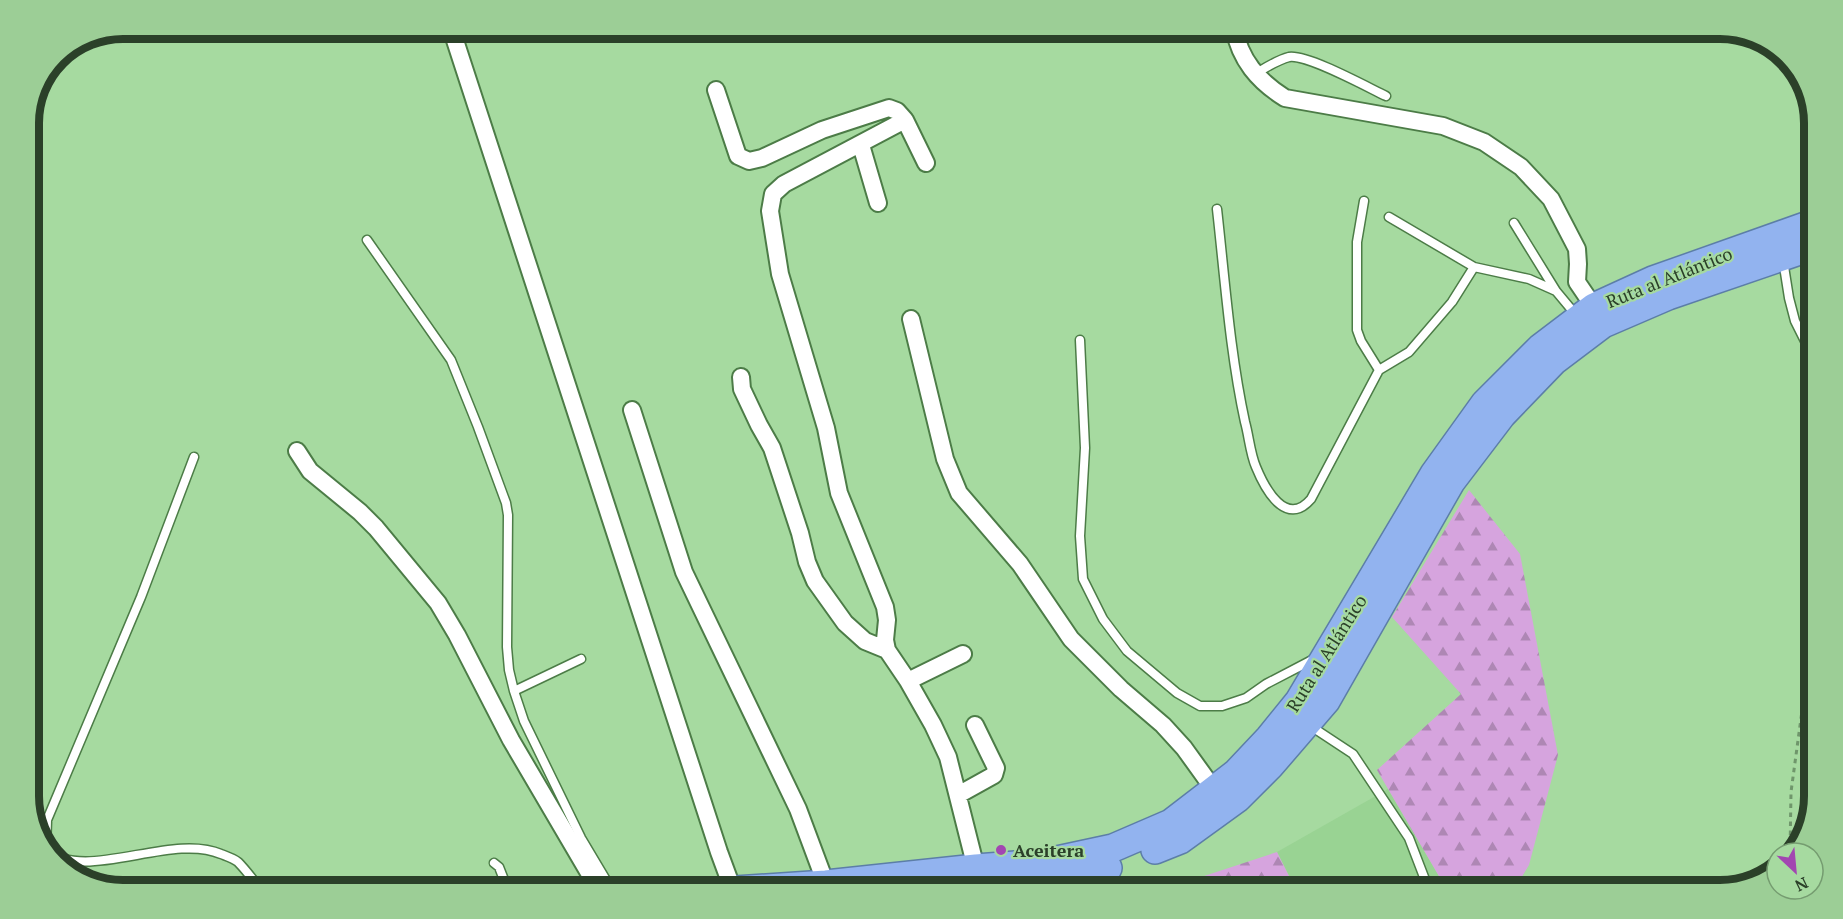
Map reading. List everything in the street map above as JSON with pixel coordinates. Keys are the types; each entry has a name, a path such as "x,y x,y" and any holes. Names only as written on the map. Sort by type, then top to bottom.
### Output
{"highway":[{"name":"Ruta al Atlántico","path":"864,880 1043,863 1113,848 1171,824 1236,773 1299,701 1434,474 1485,403 1540,348 1586,313 1653,280 1804,227"},
{"name":"Ruta al Atlántico","path":"1054,880 1118,865 1180,840 1238,798 1270,766 1326,701 1451,482 1502,415 1554,361 1603,324 1668,296 1804,249"}],"street":[{"path":"455,39 715,841 730,880"},
{"path":"1236,39 1244,59 1255,74 1268,87 1285,98 1443,126 1484,142 1521,167 1551,199 1577,249 1577,282 1586,313"},
{"path":"716,90 738,156 749,160 762,158 822,130 889,108 897,111 905,120 926,163"},
{"path":"905,120 784,184 773,194 770,211 780,274 826,428 839,493 885,607 887,650 908,681 948,757 976,868"},
{"path":"861,145 878,203"},
{"path":"911,319 945,459 959,493 1020,564 1071,639 1121,689 1163,725 1184,748 1215,791"},
{"path":"741,377 742,388 772,448 815,581 845,623 865,641 887,650"},
{"path":"632,410 684,572 798,809 825,880"},
{"path":"297,451 310,471 376,528 438,603 511,740 593,880"},
{"path":"908,681 963,654"},
{"path":"958,795 994,775 996,768 975,725"}],"lane":[{"path":"1255,74 1271,64 1291,57 1310,60 1386,96"},
{"path":"1364,201 1357,242 1357,330 1361,341 1379,369"},
{"path":"1217,209 1239,395 1255,466 1278,503 1294,511 1303,508 1311,499 1379,369 1409,352 1452,302 1474,267"},
{"path":"1389,217 1474,267 1528,279 1556,291 1586,313"},
{"path":"1514,223 1556,291"},
{"path":"367,240 451,360 478,427 506,503 508,515 506,546 508,670 529,732 581,838 606,880"},
{"path":"1783,256 1789,298 1795,321 1804,339"},
{"path":"1080,340 1085,448 1080,536 1083,579 1103,619 1127,651 1177,693 1200,706 1222,706 1246,698 1266,684 1330,651"},
{"path":"47,830 47,820 141,597 195,457"},
{"path":"514,691 581,659"},
{"path":"1306,723 1353,754 1409,838 1425,880"},
{"path":"67,858 87,862 187,848 212,850 237,861 252,880"},
{"path":"494,863 499,867 504,880"}],"path":[{"path":"1790,841 1791,792 1804,696"}],"shaded area":[{"path":"1388,789 1441,880 1291,880 1277,852"}],"green space":[{"path":"1469,490 1520,554 1558,755 1529,865 1520,880 1441,880 1377,770 1461,694 1392,617"},
{"path":"1277,852 1291,880 1192,880"}],"place":[{"name":"Aceitera","path":"1001,850"}]}
